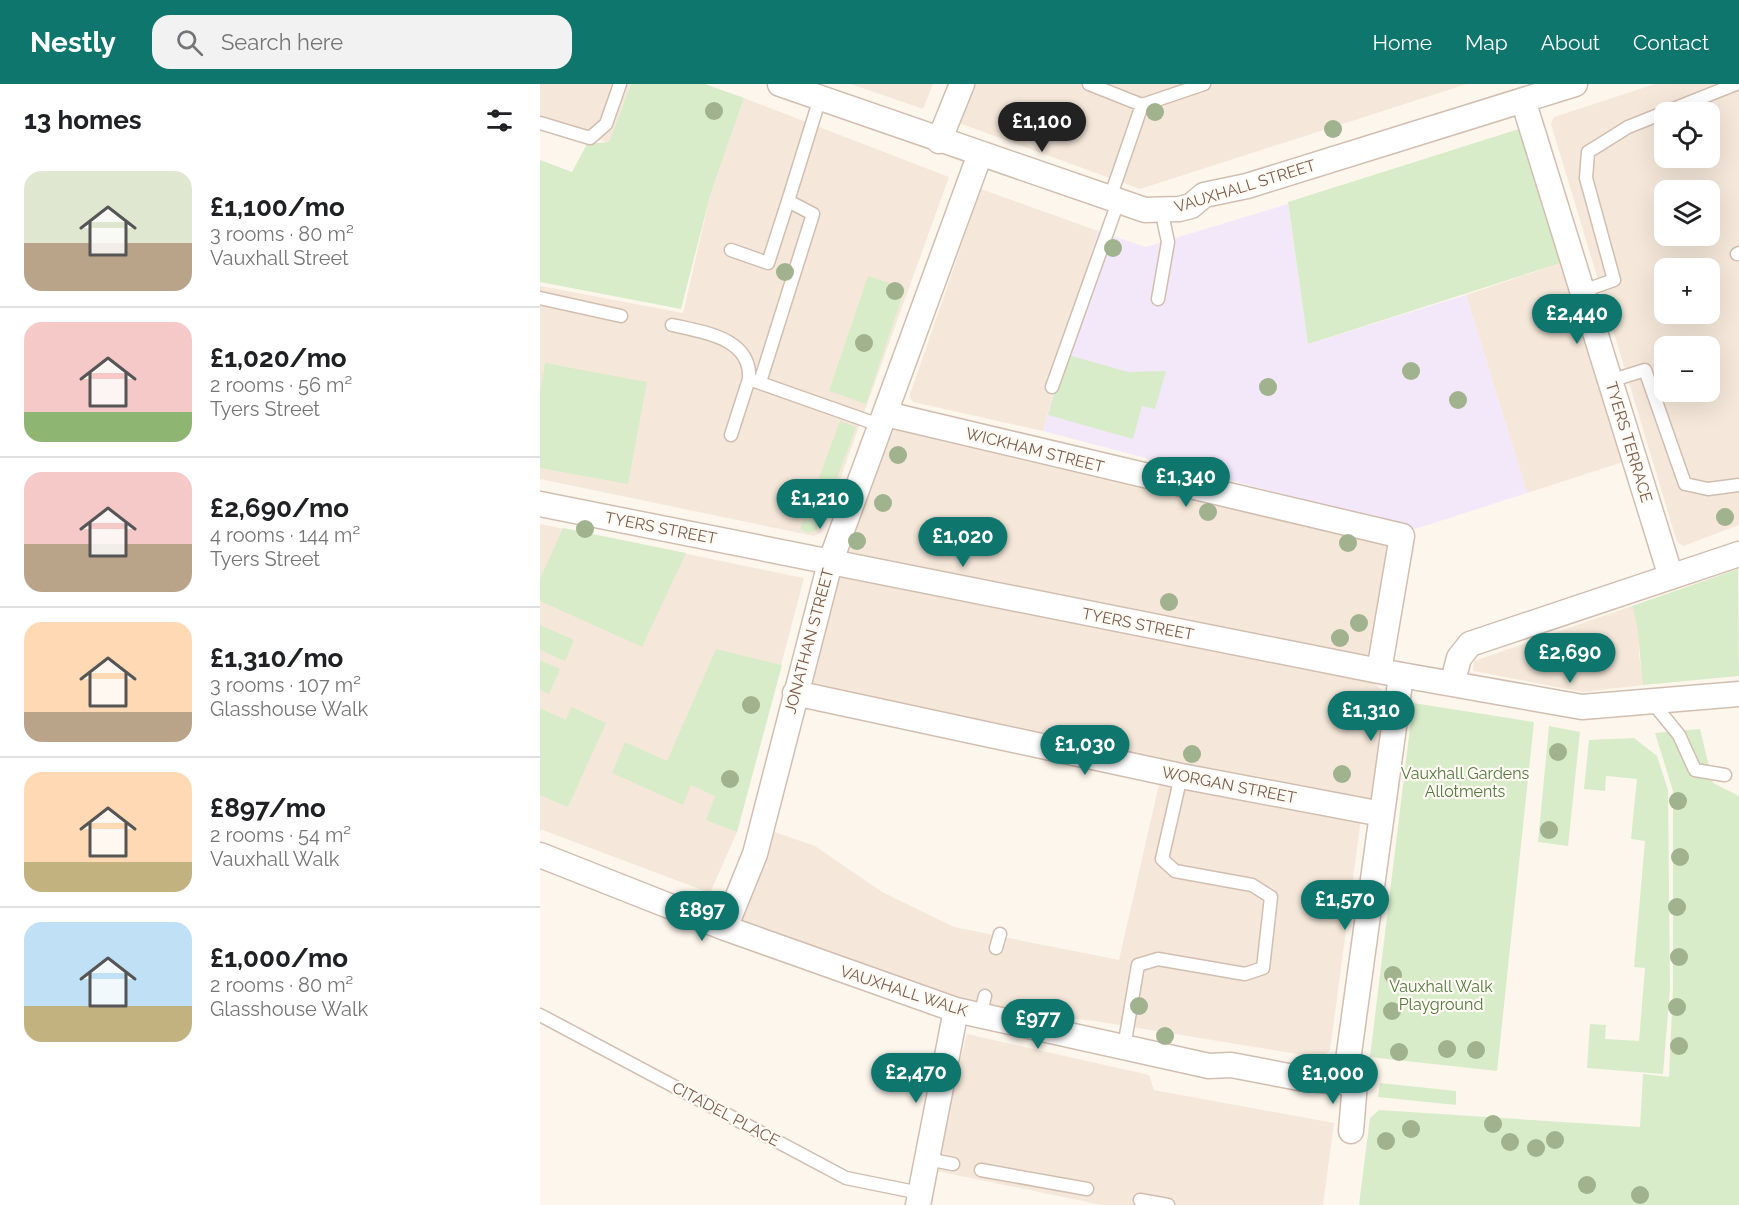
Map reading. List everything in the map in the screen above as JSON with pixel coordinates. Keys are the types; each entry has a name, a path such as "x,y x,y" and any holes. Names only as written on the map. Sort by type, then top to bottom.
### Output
{"street":[{"name":"VAUXHALL STREET","path":"780,84 939,141 1145,210 1191,206 1204,195 1247,186 1575,84"},
{"path":"939,141 962,84"},
{"name":"TYERS TERRACE","path":"1523,100 1671,578"},
{"name":"JONATHAN STREET","path":"725,928 755,854 830,563 980,154"},
{"name":"WICKHAM STREET","path":"884,420 1402,536 1390,673"},
{"name":"TYERS STREET","path":"540,504 1390,673 1582,707 1739,694"},
{"path":"1452,684 1459,658 1470,644 1739,554"},
{"path":"1351,1131 1350,1082 1382,814 1390,673"},
{"name":"WORGAN STREET","path":"795,693 1181,776 1382,814"},
{"name":"VAUXHALL WALK","path":"540,855 725,928 956,1010 982,1006 1124,1047 1209,1066 1231,1065 1299,1078 1350,1082"},
{"path":"919,1199 956,1010"}],"lane":[{"path":"540,123 590,138 606,124 621,84"},
{"path":"1089,84 1142,105 1204,84"},
{"path":"1583,291 1614,280 1586,178 1588,153 1628,127 1736,84"},
{"path":"731,250 768,263 820,98"},
{"path":"1052,387 1114,200 1142,105"},
{"path":"731,435 754,380 813,214 789,201"},
{"path":"1158,299 1168,242 1161,209"},
{"path":"540,298 621,316"},
{"path":"672,325 706,333 737,345 750,365 754,380"},
{"path":"1610,381 1645,370 1685,484 1708,489 1739,485"},
{"path":"754,380 884,420"},
{"path":"1652,702 1679,735 1695,770 1725,775"},
{"path":"1124,1047 1138,965 1158,959 1245,974 1263,968 1271,897 1252,885 1175,871 1162,859 1181,776"},
{"path":"996,948 1000,934"},
{"name":"CITADEL PLACE","path":"540,1015 846,1178 919,1199"},
{"path":"927,1159 953,1164"},
{"path":"981,1170 1087,1190"},
{"path":"1140,1200 1168,1205"}],"shaded area":[{"path":"540,84 631,84 609,143 540,117"},
{"path":"851,84 933,84 923,109"},
{"path":"970,84 1467,84 1140,189 956,122"},
{"path":"1655,84 1739,84 1739,525 1683,546 1677,542 1551,124 1554,117"},
{"path":"744,98 949,177 821,532 814,536 540,479 540,286 683,313 710,196"},
{"path":"981,189 1098,231 1043,431 913,402 909,397"},
{"path":"1288,204 1308,344 1466,295 1527,493 1415,529 1043,431 1098,231 1146,247"},
{"path":"1561,263 1623,462 1527,493 1466,295"},
{"path":"889,420 1394,542 1377,651 1359,663 858,562 844,549"},
{"path":"540,524 804,578 737,832 710,893 540,829"},
{"path":"845,575 1373,682 1391,699 1380,794 1357,807 816,693 805,680 831,581"},
{"path":"1632,606 1641,632 1639,654 1643,685 1583,692 1473,671 1474,661"},
{"path":"1160,780 1358,816 1360,826 1330,1050 1322,1058 1095,1021 960,1006 738,925 769,830 815,846 882,892 954,927 1119,960"},
{"path":"967,1034 1149,1075 1154,1090 1334,1123 1323,1205 1102,1205 932,1170"}],"green space":[{"path":"631,84 705,84 744,98 710,196 681,309 540,282 540,160 572,172 587,144 609,142"},
{"path":"1519,129 1561,263 1308,344 1288,202"},
{"path":"868,276 905,288 866,404 829,391"},
{"path":"1065,354 1128,372 1166,371 1155,409 1142,406 1133,439 1048,415"},
{"path":"545,363 647,382 628,484 540,468 540,391"},
{"path":"840,421 856,427 818,529 809,533 800,529"},
{"path":"563,528 686,553 642,647 540,601 540,579"},
{"path":"1738,569 1739,676 1643,685 1638,636 1632,606"},
{"path":"540,625 574,640 565,661 540,650"},
{"path":"716,649 782,665 737,832 706,820 715,796 691,785 683,805 612,773 625,742 667,761"},
{"path":"540,660 560,669 549,694 540,690"},
{"name":"Vauxhall Walk Playground","path":"1413,703 1534,722 1497,1071 1370,1057"},
{"path":"571,707 606,723 568,807 540,795 540,708 566,720"},
{"path":"1549,726 1580,732 1568,846 1538,842"},
{"path":"1700,729 1713,783 1739,796 1739,1205 1359,1205 1370,1118 1379,1110 1640,1127 1643,1074 1669,1077 1673,987 1673,791 1655,733"},
{"path":"1634,738 1657,756 1668,790 1670,988 1663,1074 1587,1068 1590,1024 1606,1025 1605,1039 1639,1041 1645,968 1634,967 1645,841 1631,839 1637,779 1606,776 1605,791 1584,789 1589,740"},
{"path":"1380,1083 1456,1091 1456,1105 1378,1097"}],"park label":[{"name":"Vauxhall Gardens Allotments","path":"1465,782"}]}
